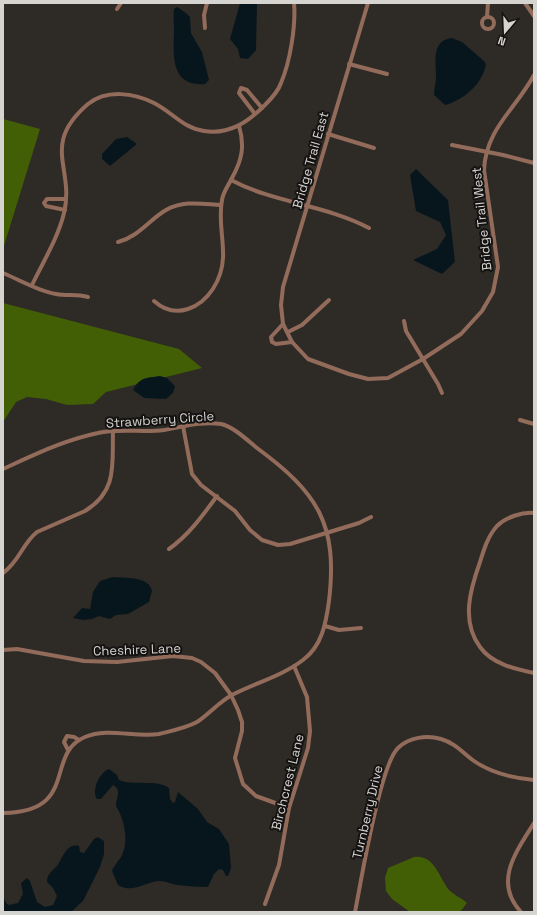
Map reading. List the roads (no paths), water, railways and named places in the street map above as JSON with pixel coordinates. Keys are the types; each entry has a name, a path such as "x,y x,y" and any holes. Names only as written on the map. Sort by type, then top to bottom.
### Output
{"street":[{"path":"116,9 121,3"},
{"path":"205,28 204,15 207,3"},
{"path":"32,285 58,230 65,210 62,143 66,130 80,112 89,103 102,96 121,94 154,103 186,126 203,131 217,132 239,126 262,108 281,84 289,57 295,12 294,3"},
{"name":"Bridge Trail East","path":"349,374 308,359 292,342 283,324 281,305 283,287 368,3"},
{"path":"487,17 488,3"},
{"path":"525,3 533,11 534,16"},
{"path":"349,64 387,74"},
{"name":"Bridge Trail West","path":"349,374 368,379 388,378 423,359 461,334 482,311 493,292 498,267 484,170 486,152 491,135 534,75"},
{"path":"255,114 239,93 241,88 247,90 262,108"},
{"path":"154,301 168,310 178,311 190,308 210,293 217,282 223,258 220,219 222,198 242,157 243,138 239,126"},
{"path":"328,134 374,148"},
{"path":"452,145 534,163"},
{"path":"231,180 255,191 343,216 369,228"},
{"path":"65,200 47,199 44,202 46,206 65,210"},
{"path":"118,242 134,236 160,214 177,206 195,203 221,205"},
{"path":"3,273 58,294 74,294 88,297"},
{"path":"288,332 302,325 330,300"},
{"path":"404,321 406,331 442,393"},
{"path":"283,324 270,337 272,342 276,344 292,342"},
{"path":"520,420 534,424"},
{"name":"Strawberry Circle","path":"3,469 55,446 97,433 113,431 150,431 183,426 214,424 224,425 239,434 286,470 312,498 324,522 331,552 332,574 325,626 320,639 312,652 294,666 231,695 195,723 157,734 93,734 79,740 68,750 58,782 52,794 42,804 21,813 3,813"},
{"path":"183,426 192,474 201,484 235,511 262,540 270,543 290,544 359,523 371,517"},
{"path":"3,573 15,563 31,536 92,507 104,493 113,473 113,431"},
{"path":"169,548 180,541 191,530 217,496"},
{"path":"534,513 515,516 498,526 489,538 473,583 468,604 470,628 480,647 495,661 534,673"},
{"path":"325,626 340,630 361,628"},
{"name":"Cheshire Lane","path":"3,650 17,649 90,661 117,662 173,656 192,658 201,662 215,673 231,695 242,722 242,731 234,758 240,778 256,796 289,808"},
{"name":"Birchcrest Lane","path":"265,904 279,865 289,808 308,748 310,731 307,697 294,666"},
{"name":"Strawberry Circle","path":"68,750 64,742 67,736 74,737 79,740"},
{"name":"Turnberry Drive","path":"355,912 384,781 391,757 398,748 417,738 440,738 452,743 483,767 497,773 534,780"},
{"path":"521,912 511,898 507,880 512,860 534,823"}]}
